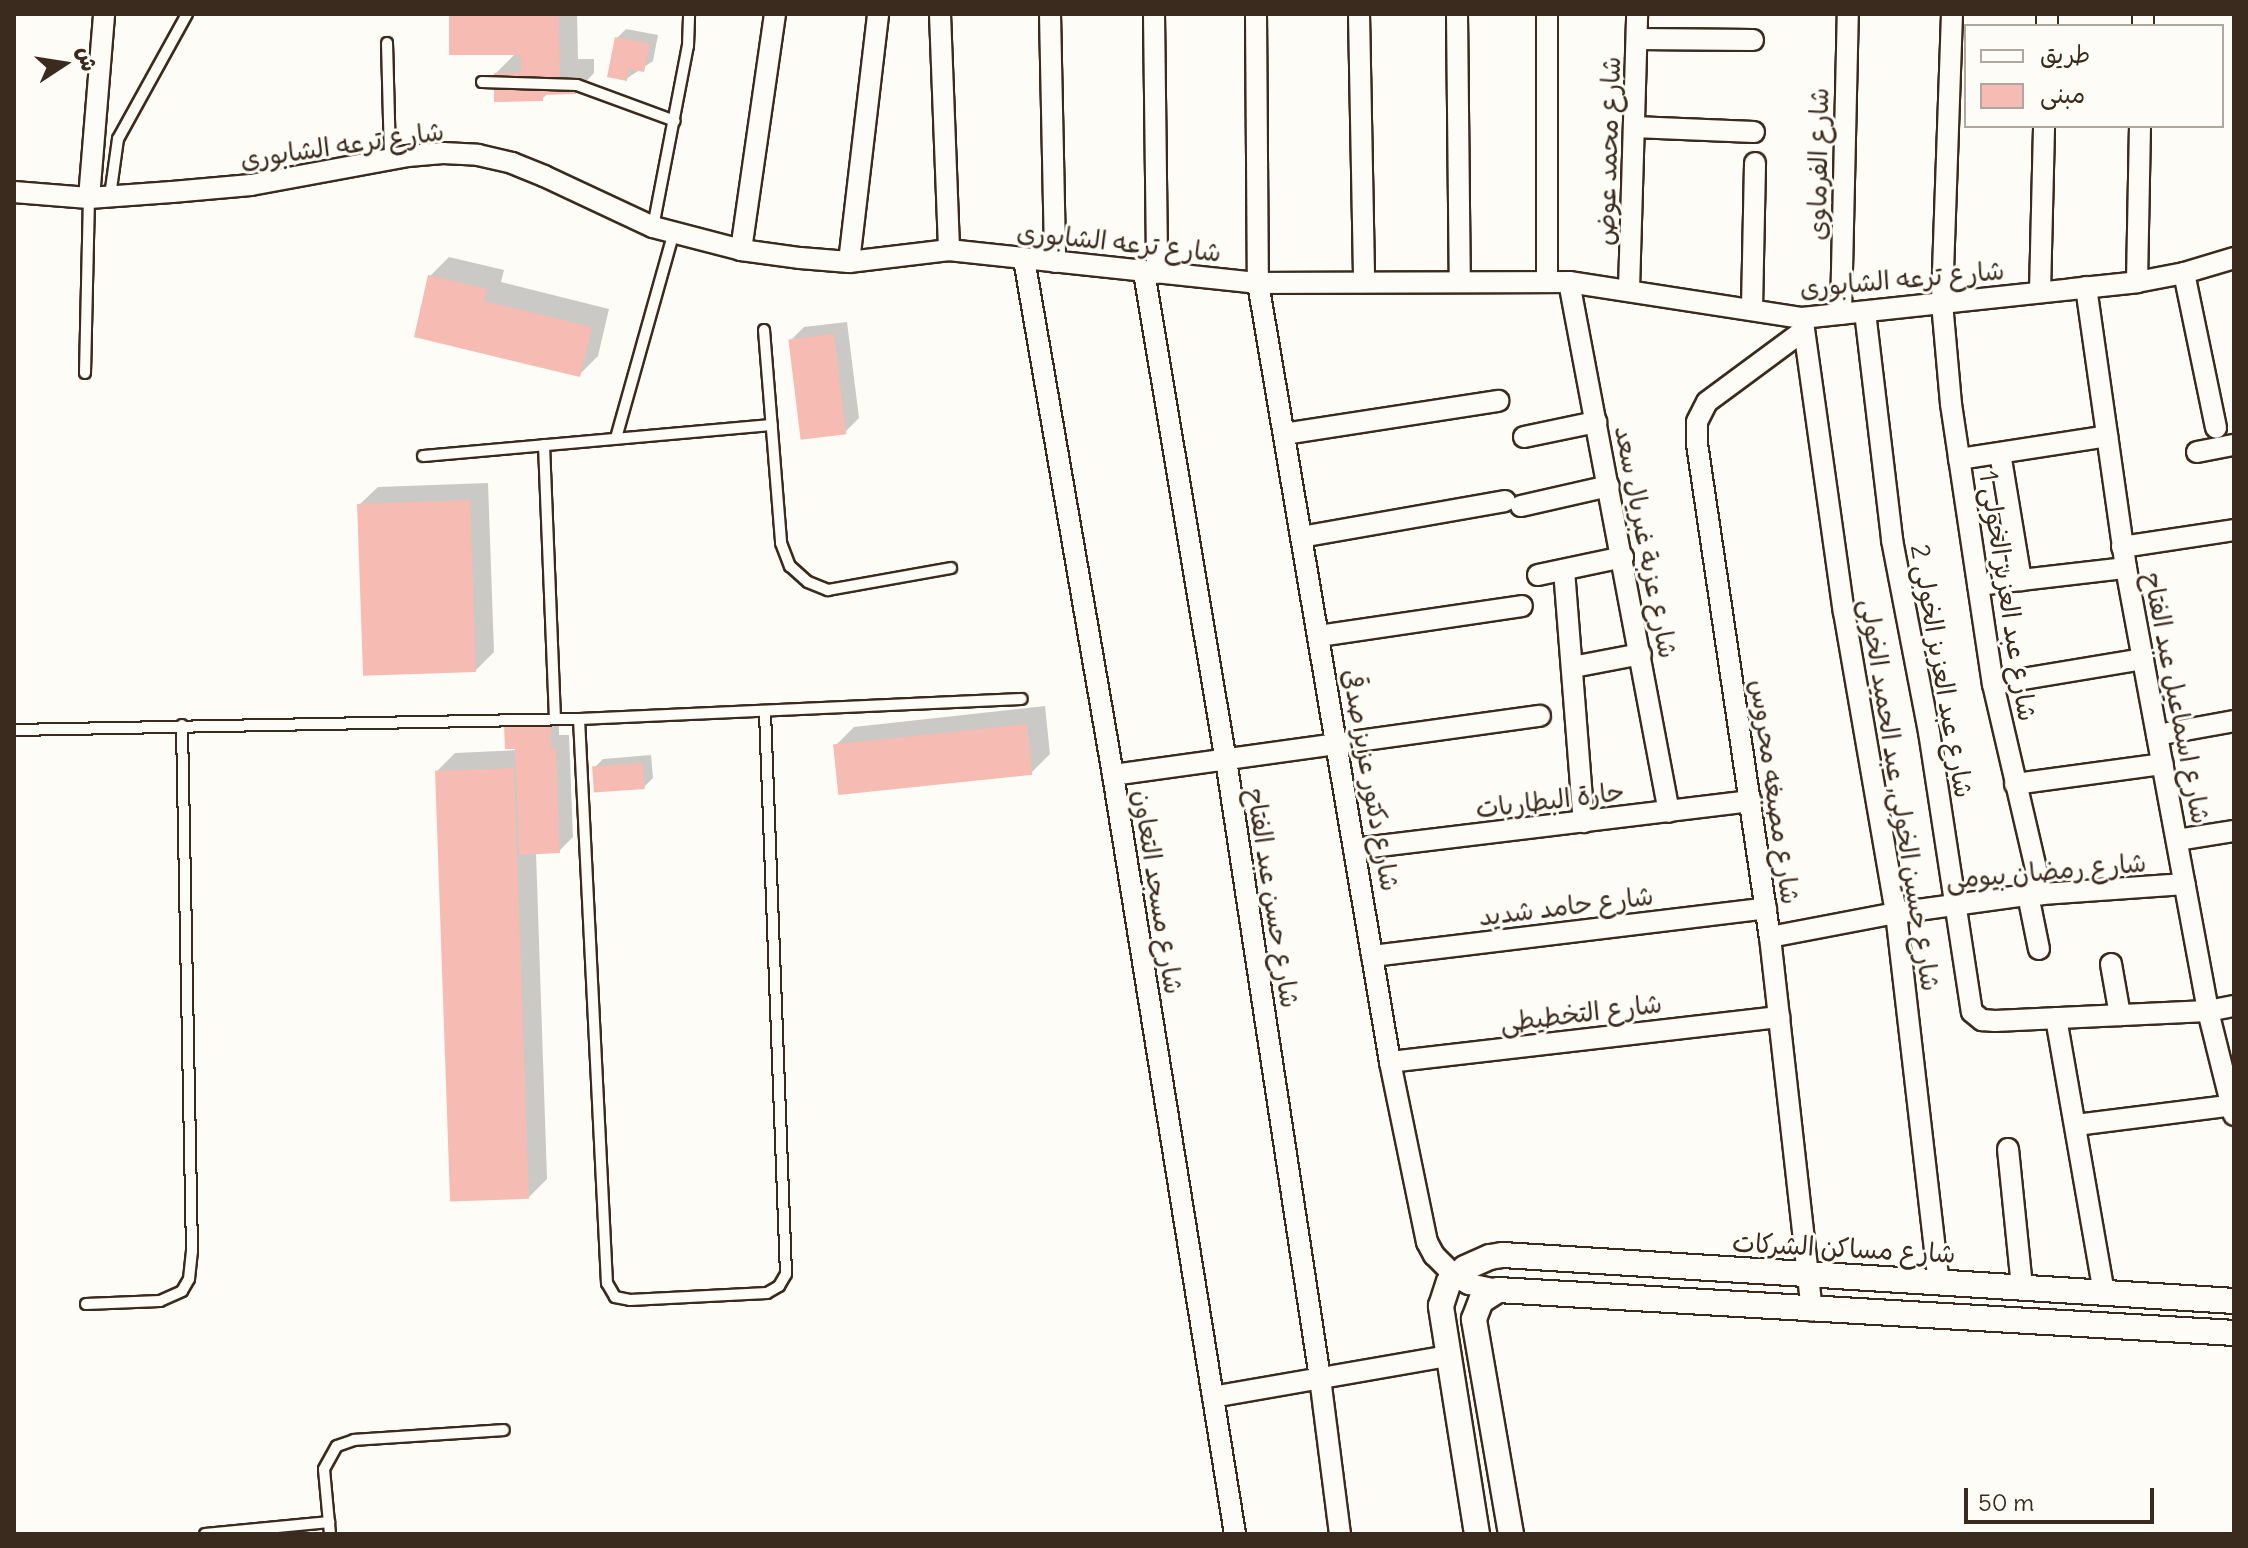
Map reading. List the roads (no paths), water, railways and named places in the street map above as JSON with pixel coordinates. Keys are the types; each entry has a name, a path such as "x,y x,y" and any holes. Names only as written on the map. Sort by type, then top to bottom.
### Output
{"street":[{"path":"89,198 104,14"},
{"path":"741,250 775,14"},
{"path":"849,262 878,14"},
{"path":"940,14 949,250"},
{"path":"1050,14 1055,262"},
{"name":"شارع حسن عبد الفتاح","path":"1154,14 1151,273 1320,1378 1340,1534"},
{"name":"شارع دكتور عزيز صدقى","path":"1256,14 1258,283 1390,1062 1427,1242 1434,1255 1455,1276"},
{"path":"1359,14 1364,282"},
{"path":"1457,14 1460,282"},
{"path":"1547,14 1547,282"},
{"name":"شارع محمد عوض","path":"1629,289 1637,14"},
{"name":"شارع الفرماوى","path":"1841,314 1848,14"},
{"name":"شارع عبد العزيز الخولى 1","path":"1952,14 1942,303 1959,459 1993,684 2035,894 2039,949"},
{"path":"1637,39 1753,40"},
{"path":"1634,127 1754,132"},
{"path":"2040,292 2044,128"},
{"path":"2137,282 2140,128"},
{"name":"شارع ترعه الشابورى","path":"14,192 89,198 251,185 390,159 443,153 512,163 653,227 741,250 849,262 949,250 1258,283 1569,282 1752,308 1803,325 1841,314 2137,282 2184,273 2234,258"},
{"path":"1752,308 1755,163"},
{"name":"شارع مسجد التعاون","path":"1024,259 1113,775 1235,1534"},
{"path":"2184,273 2216,428"},
{"name":"شارع عزبة غبريال سعد","path":"1569,282 1669,812"},
{"name":"شارع اسماعيل عبد الفتاح","path":"2086,287 2122,547 2208,1011 2233,1109"},
{"name":"شارع عبد العزيز الخولى 2","path":"1865,312 1892,540 1929,732 1972,1012 1982,1020 1995,1021 2056,1018"},
{"name":"شارع مصبغه محروس","path":"1803,325 1707,402 1697,422 1699,459 1770,937 1812,1311"},
{"name":"شارع حسين الخولى, عبد الحميد الخولى","path":"1803,325 1844,612 1896,913 1939,1282"},
{"path":"1284,434 1498,401"},
{"path":"1524,437 1596,422"},
{"path":"1959,459 2107,436"},
{"path":"2197,452 2234,445"},
{"path":"2000,453 2021,580"},
{"path":"1301,537 1609,486"},
{"path":"2122,547 2234,530"},
{"path":"1538,575 1623,557"},
{"path":"1978,585 2126,568"},
{"path":"1564,570 1584,822"},
{"path":"1319,636 1522,606"},
{"path":"1573,667 1641,654"},
{"path":"1993,684 2143,659"},
{"path":"1113,775 1540,716"},
{"path":"2157,735 2234,721"},
{"path":"2015,784 2163,764"},
{"name":"حارة البطاريات","path":"1354,849 1751,801"},
{"path":"2177,840 2234,831"},
{"name":"شارع رمضان بيومى","path":"1770,937 1956,904 2035,894 2185,884"},
{"name":"شارع حامد شديد","path":"1372,956 1766,908"},
{"path":"2111,964 2120,1015"},
{"path":"2104,1292 2056,1018 2208,1011 2234,1006"},
{"name":"شارع التخطيطى","path":"1390,1062 1779,1017"},
{"path":"2076,1125 2233,1109"},
{"path":"2008,1149 2022,1287"},
{"name":"شارع مساكن الشركات","path":"1455,1276 1477,1262 1503,1255 2234,1301"},
{"path":"1477,1534 1441,1306 1444,1289 1455,1276 1469,1284 1498,1290 1812,1311 2234,1333"},
{"path":"1498,1290 1481,1301 1474,1319 1511,1534"},
{"path":"1213,1397 1449,1356"}],"lane":[{"path":"110,196 118,139 187,14"},
{"path":"653,227 688,46 689,14"},
{"path":"387,43 390,159"},
{"path":"482,82 577,85 675,121"},
{"path":"85,373 89,198"},
{"path":"616,438 674,232"},
{"path":"764,330 781,543 790,566 799,575 828,590 951,568"},
{"path":"423,456 772,425"},
{"path":"544,445 555,719"},
{"path":"14,730 579,719 1022,699"},
{"path":"579,719 607,1283 615,1297 630,1300 767,1293 779,1286 786,1274 765,713"},
{"path":"86,1304 160,1301 182,1291 189,1279 192,1236 182,725"},
{"path":"330,1534 324,1469 330,1452 345,1442 504,1430"},
{"path":"205,1534 329,1522"}]}
